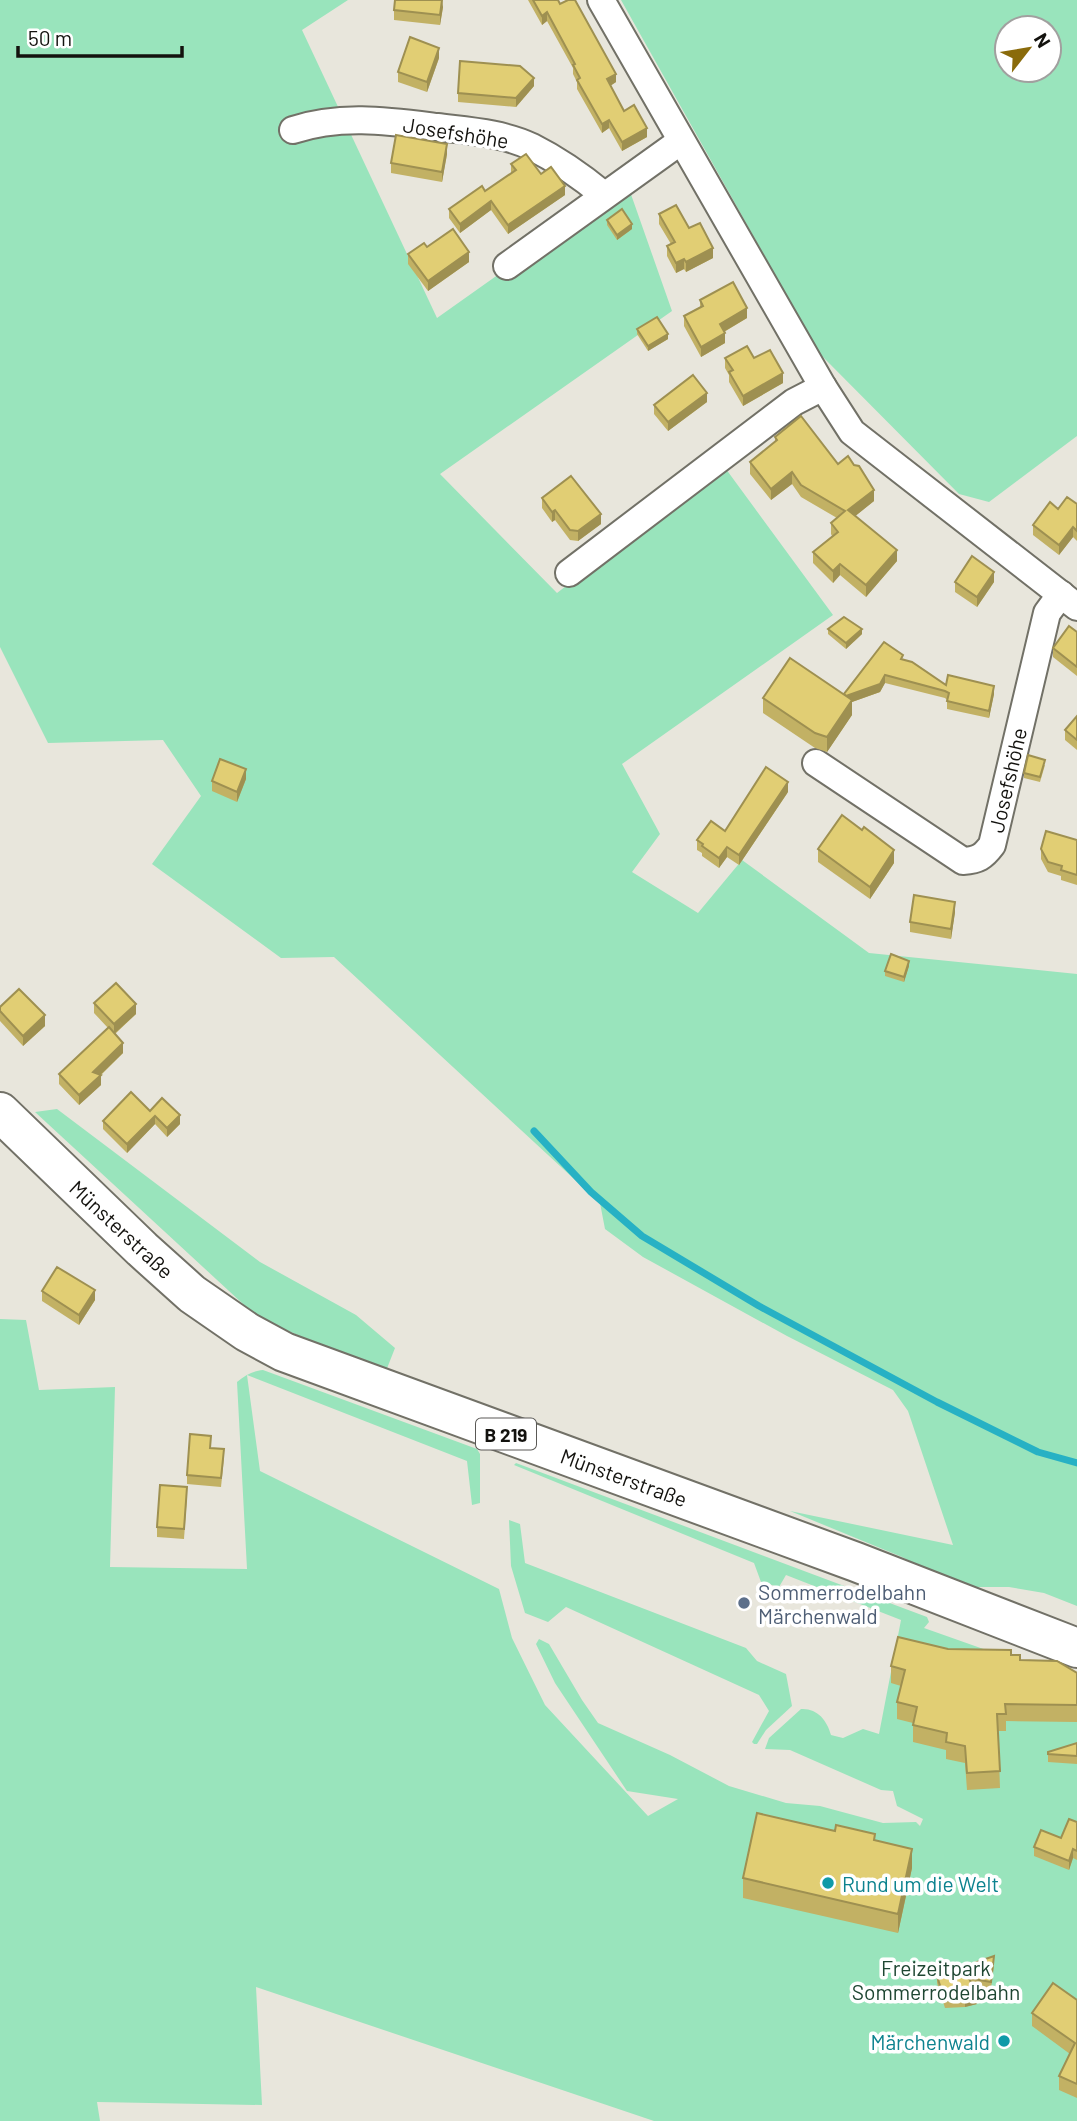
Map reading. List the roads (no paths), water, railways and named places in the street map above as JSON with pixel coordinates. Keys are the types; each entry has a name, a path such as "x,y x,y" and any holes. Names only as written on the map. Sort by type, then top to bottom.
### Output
{"main road":[{"name":"Münsterstraße","path":"0,1112 192,1294 247,1332 284,1352 856,1562 1077,1648"}],"street":[{"name":"Josefshöhe","path":"601,0 823,387 852,432 1069,601 1047,613 992,845 976,860 963,860 816,763"},
{"name":"Josefshöhe","path":"293,130 333,121 373,120 483,132 531,146 575,172 604,195"},
{"path":"508,266 681,141"},
{"path":"569,573 794,402 823,387"}],"waterway":[{"path":"534,1131 591,1192 642,1236 759,1306 937,1402 1038,1452 1077,1463"}],"place":[{"name":"Sommerrodelbahn Märchenwald","path":"744,1603"},
{"name":"Rund um die Welt","path":"828,1883"},
{"name":"Märchenwald","path":"1004,2041"}],"park label":[{"name":"Freizeitpark Sommerrodelbahn","path":"936,1979"}]}
